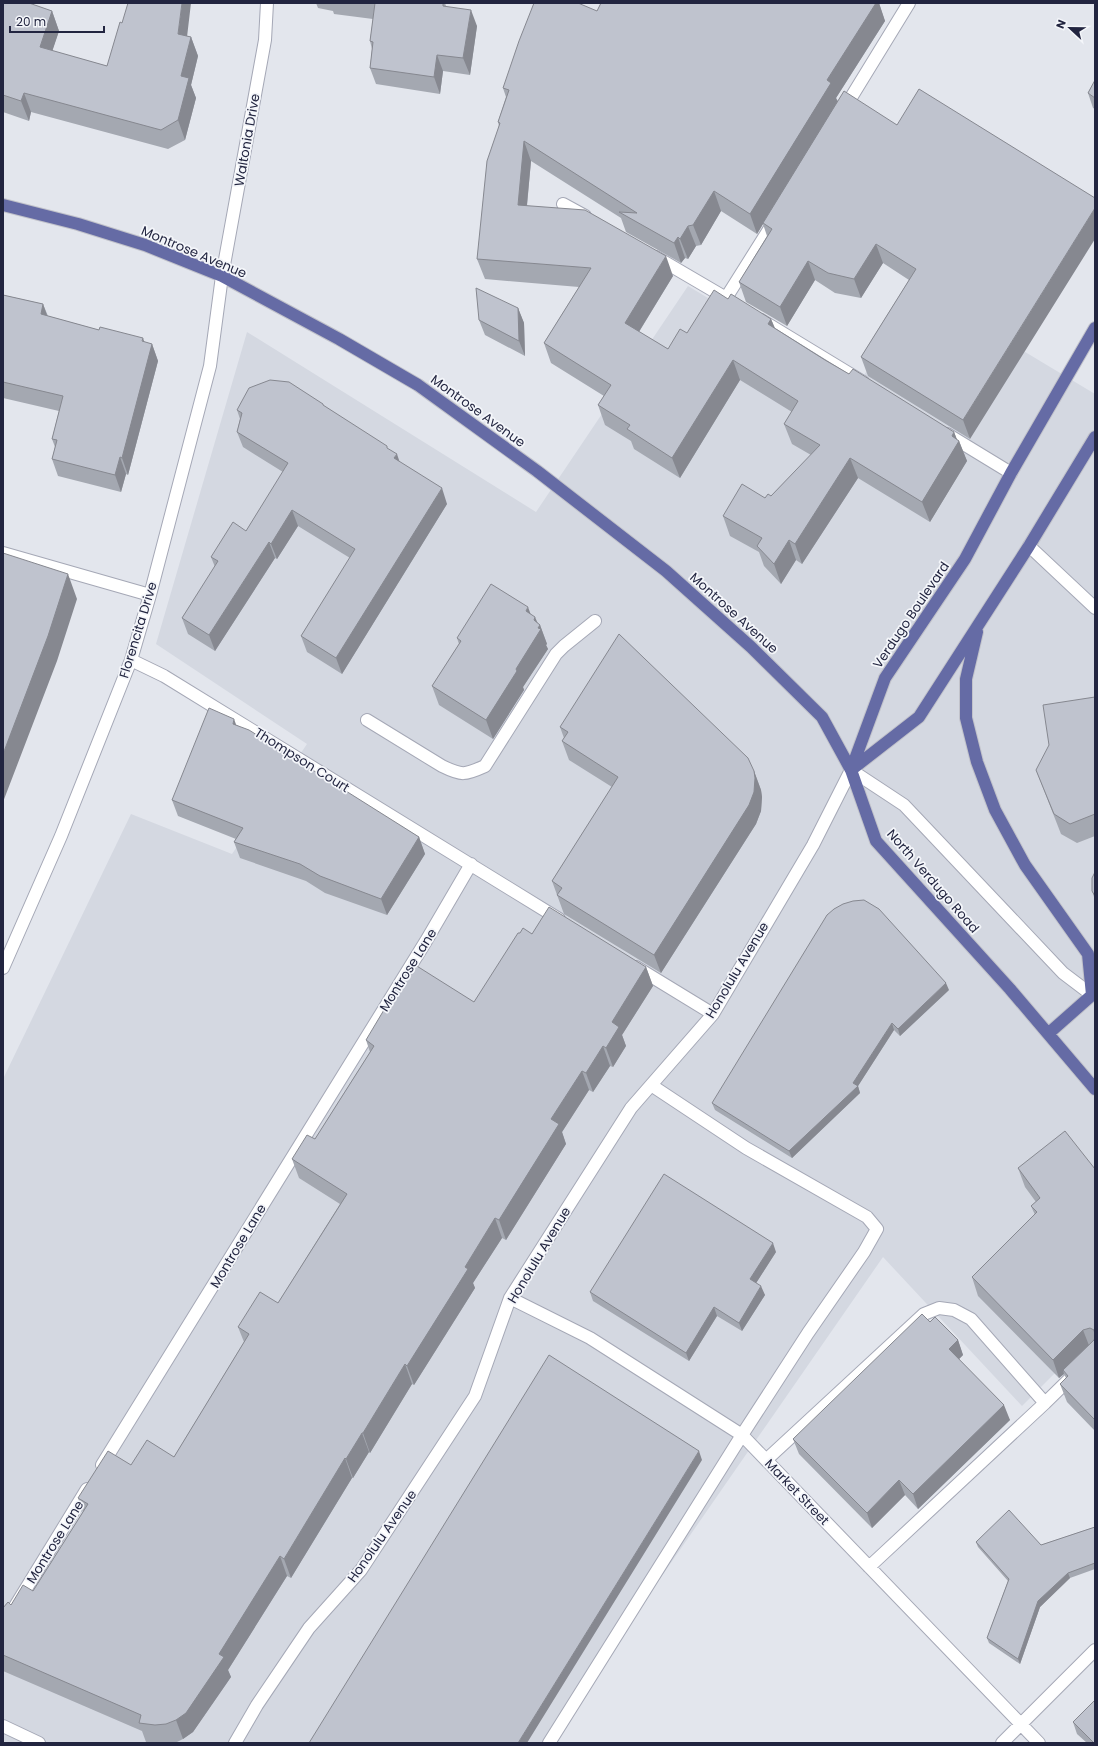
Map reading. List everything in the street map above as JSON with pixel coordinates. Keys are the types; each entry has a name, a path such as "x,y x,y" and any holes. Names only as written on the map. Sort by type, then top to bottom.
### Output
{"main road":[{"name":"Montrose Avenue","path":"3,205 78,224 145,245 222,276 339,339 418,386 537,471 649,557 751,647 822,718 851,770"},
{"name":"Verdugo Boulevard","path":"851,770 885,678 965,559 1011,473 1095,328"},
{"path":"851,770 919,717 1029,546 1095,437"},
{"path":"980,622 966,679 966,718 977,762 995,810 1025,865 1088,954 1094,996 1049,1033"},
{"name":"North Verdugo Road","path":"851,770 876,841 1049,1033 1095,1089"}],"street":[{"name":"Waltonia Drive","path":"222,276 266,40 267,3"},
{"path":"839,117 909,3"},
{"path":"563,204 597,224"},
{"path":"645,251 730,300 780,211"},
{"name":"Florencita Drive","path":"3,968 61,836 131,660 150,595 210,366 222,276"},
{"path":"753,315 875,390"},
{"path":"935,427 1011,473"},
{"path":"1029,546 1095,608"},
{"path":"3,553 150,595"},
{"path":"367,720 442,766 454,772 467,774 485,766 556,654 595,621"},
{"name":"Thompson Court","path":"131,660 164,676 572,927"},
{"path":"851,770 904,805 1063,974 1094,996"},
{"name":"Honolulu Avenue","path":"235,1743 257,1705 309,1628 362,1570 474,1396 510,1298 631,1108 713,1014 813,845 851,770"},
{"name":"Montrose Lane","path":"3,1626 426,941 471,864"},
{"path":"626,960 713,1014"},
{"path":"548,1743 742,1435 808,1333 864,1252 877,1229 866,1217 746,1148 651,1085"},
{"name":"Market Street","path":"510,1298 590,1338 742,1435 1039,1743"},
{"path":"766,1460 924,1314 939,1308 954,1310 972,1319 1046,1403"},
{"path":"869,1567 1046,1403 1095,1354"},
{"path":"1002,1743 1095,1650"},
{"path":"3,1726 39,1743"}],"shaded area":[{"path":"688,286 857,387 917,287 1095,394 1095,1333 1022,1406 883,1257 546,1743 3,1743 3,1079 131,814 232,854 307,744 156,644 247,332 536,512"}],"building":[{"path":"3,3 29,3 52,11 40,47 107,66 120,22 122,23 128,3 182,3 178,34 191,37 181,76 189,78 178,120 161,130 24,93 21,101 3,95"},
{"path":"375,3 443,3 443,6 471,10 463,58 437,55 434,77 370,68 373,42 370,41"},
{"path":"534,3 578,3 597,11 601,3 876,3 827,80 831,83 750,214 714,191 693,225 688,226 680,239 678,237 674,243 619,212 637,213 524,141 518,205 585,210 666,256 625,323 668,349 680,329 687,333 714,290 728,299 731,294 771,319 768,324 825,360 849,374 853,369 954,432 952,436 959,441 922,502 850,458 795,544 789,540 774,564 757,546 762,538 723,516 742,484 765,498 768,494 771,496 820,445 784,424 798,401 733,360 672,458 627,429 630,425 598,405 611,385 544,343 591,268 477,259 487,161 509,90 503,88"},
{"path":"1095,80 1095,98 1088,93"},
{"path":"919,89 1095,198 1095,208 963,420 861,357 916,269 876,244 854,279 828,273 808,261 780,307 739,282 772,229 763,223 844,91 897,125"},
{"path":"476,288 518,308 519,341 479,320"},
{"path":"3,295 43,304 41,314 99,330 100,327 143,338 142,341 152,344 122,458 120,457 115,475 52,459 57,440 52,439 63,396 3,382"},
{"path":"270,380 289,382 387,446 387,448 397,454 394,458 442,488 336,658 301,636 355,549 292,510 271,544 269,542 209,635 182,618 218,561 211,557 233,522 246,531 288,463 237,432 242,413 237,410 249,388"},
{"path":"3,553 68,574 48,636 3,754"},
{"path":"491,584 528,607 526,611 535,617 534,620 540,625 538,628 541,629 486,720 432,686 461,641 457,638"},
{"path":"619,634 748,758 754,771 755,778 754,792 749,805 654,955 557,895 562,888 552,881 618,777 562,741 568,732 560,727"},
{"path":"1095,697 1095,814 1070,824 1054,814 1036,770 1049,745 1043,705"},
{"path":"209,708 234,719 233,724 249,730 419,837 381,899 320,876 300,864 234,842 243,828 172,800"},
{"path":"1095,872 1095,896 1092,891 1092,878"},
{"path":"864,900 879,909 946,983 898,1029 892,1023 853,1083 858,1086 789,1151 712,1103 827,915 843,904"},
{"path":"549,907 646,967 612,1022 619,1027 606,1048 603,1046 586,1073 582,1071 551,1119 559,1124 499,1220 495,1218 465,1267 468,1269 407,1366 405,1364 363,1433 346,1459 345,1458 284,1559 280,1556 219,1654 224,1657 186,1713 176,1720 166,1724 155,1725 139,1723 141,1715 3,1655 3,1608 8,1602 11,1605 23,1585 33,1591 88,1504 78,1498 108,1451 131,1465 147,1440 174,1457 249,1334 238,1327 260,1292 278,1303 347,1194 292,1159 307,1135 315,1139 374,1046 366,1040 412,963 474,1002 518,933 520,933 523,928 532,934"},
{"path":"1065,1131 1095,1169 1095,1335 1094,1330 1090,1328 1083,1330 1053,1360 972,1277 1037,1212 1031,1206 1040,1198 1018,1168"},
{"path":"664,1174 773,1243 750,1279 761,1286 739,1323 714,1307 686,1353 590,1292"},
{"path":"922,1314 930,1322 935,1317 958,1340 949,1349 1004,1405 913,1494 899,1480 867,1513 793,1439"},
{"path":"1095,1338 1095,1420 1060,1384 1068,1376 1063,1370"},
{"path":"549,1355 699,1451 518,1743 309,1743"},
{"path":"1009,1510 1041,1545 1095,1527 1095,1563 1068,1573 1038,1601 1018,1659 987,1638 1009,1579 976,1542"},
{"path":"1095,1700 1095,1743 1094,1743 1073,1722"}]}
